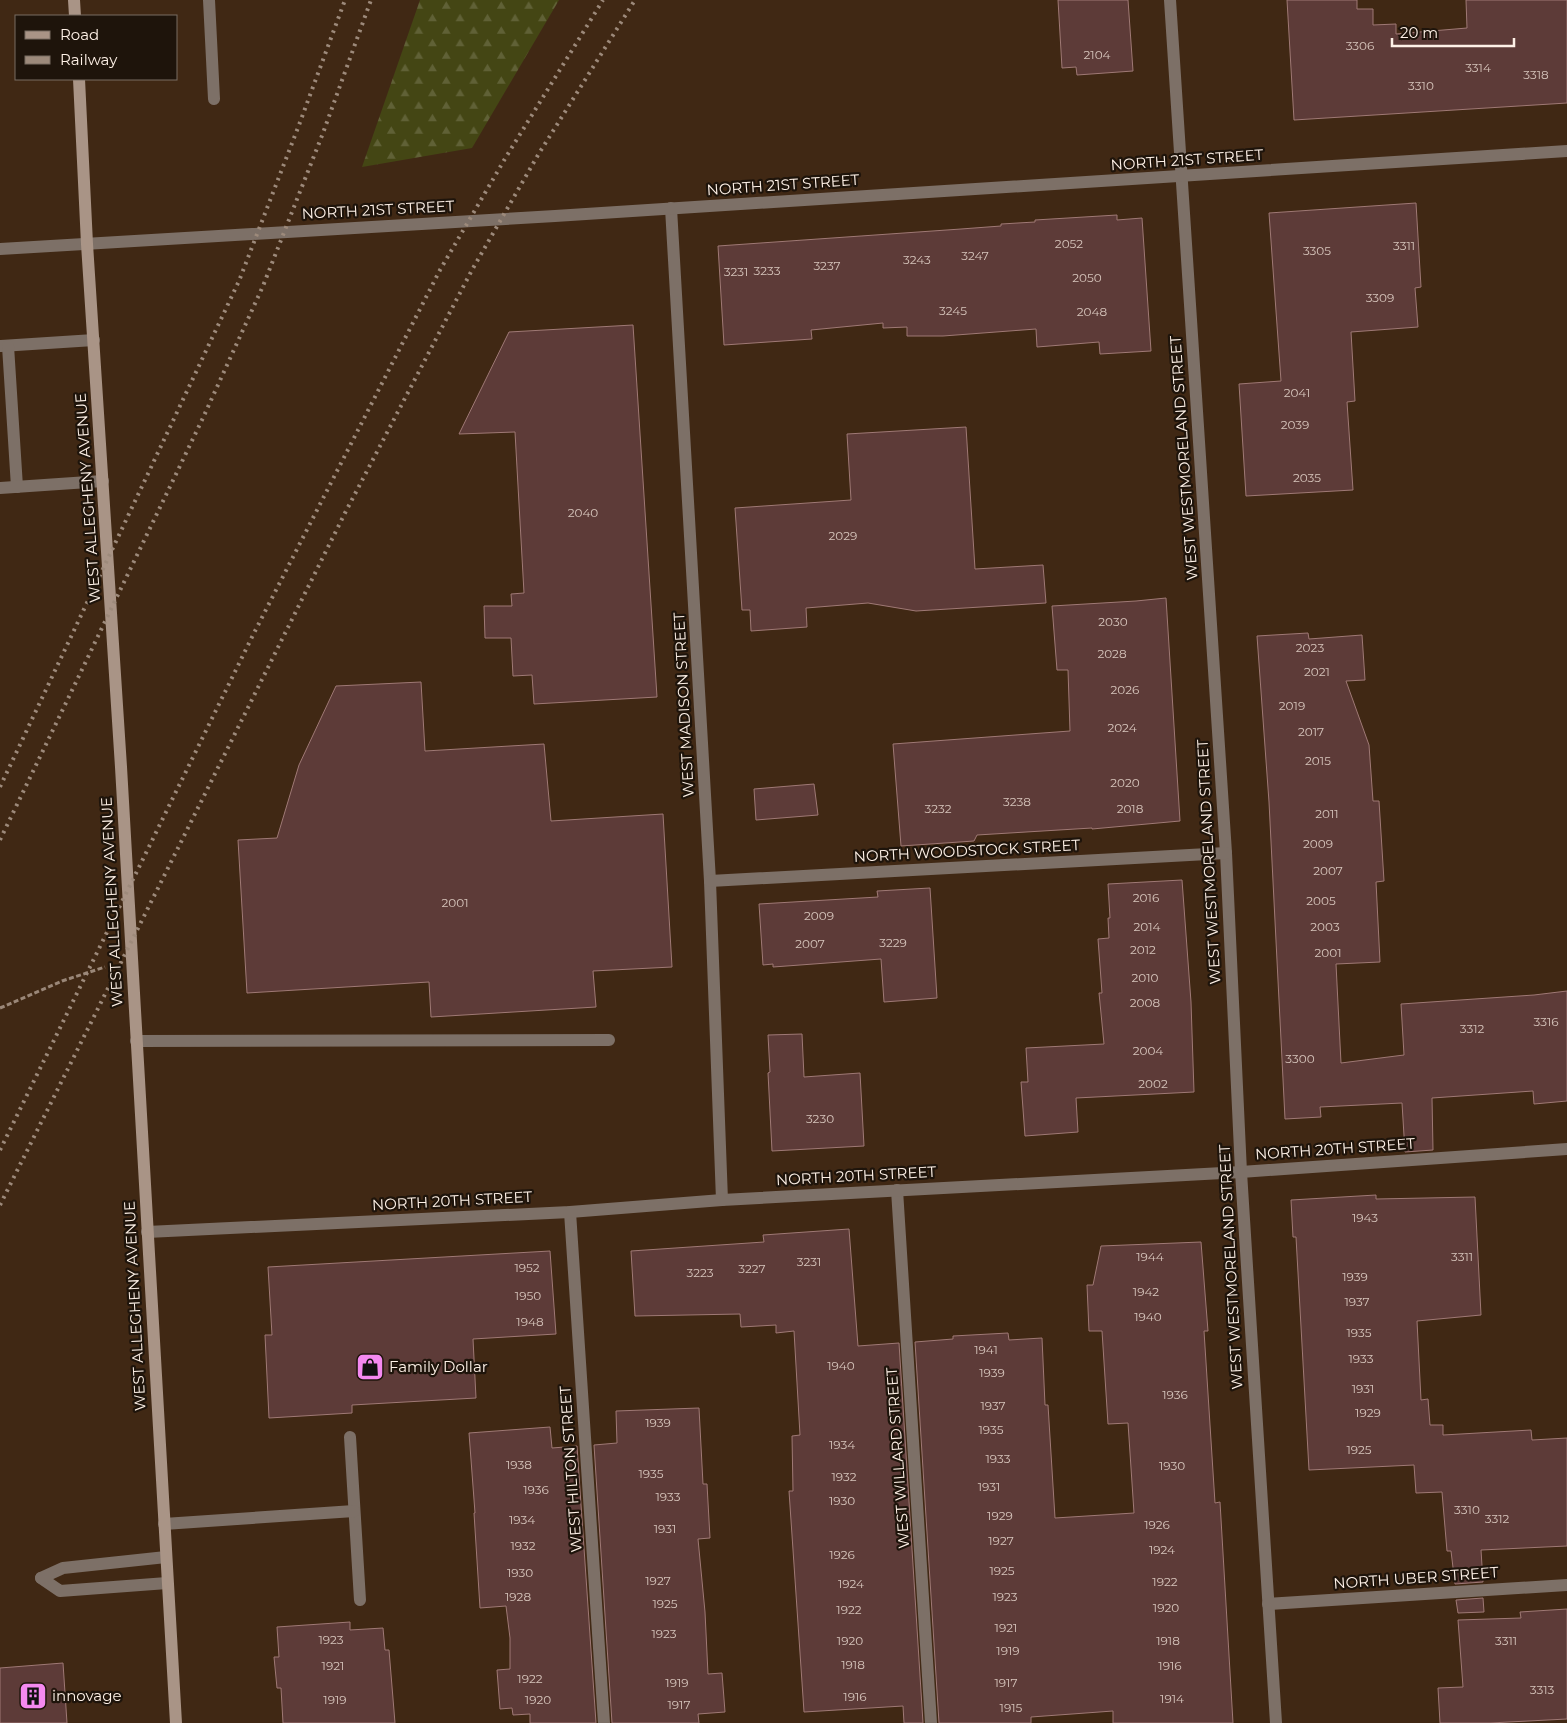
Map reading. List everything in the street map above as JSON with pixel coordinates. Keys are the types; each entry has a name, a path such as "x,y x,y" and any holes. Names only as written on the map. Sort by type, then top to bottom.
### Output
{"main road":[{"path":"74,0 75,15"},
{"name":"WEST ALLEGHENY AVENUE","path":"78,80 132,958 176,1723"}],"street":[{"path":"208,0 214,99"},
{"name":"WEST WESTMORELAND STREET","path":"1170,0 1226,853 1241,1172 1276,1723"},
{"name":"NORTH 21ST STREET","path":"0,249 1567,151"},
{"name":"WEST MADISON STREET","path":"671,208 710,881 722,1200"},
{"path":"16,487 4,346 94,340"},
{"path":"0,488 103,481"},
{"name":"NORTH WOODSTOCK STREET","path":"710,881 1226,853"},
{"path":"136,1042 609,1040"},
{"name":"NORTH 20TH STREET","path":"147,1232 570,1212 722,1200 1241,1172 1567,1149"},
{"name":"WEST WILLARD STREET","path":"896,1190 931,1723"},
{"name":"WEST HILTON STREET","path":"570,1212 604,1723"},
{"path":"350,1438 360,1600"},
{"path":"164,1524 354,1511"},
{"path":"166,1557 63,1568 41,1578 60,1591 167,1584"},
{"name":"NORTH UBER STREET","path":"1268,1604 1567,1585"}],"path":[{"path":"0,1008 62,981 132,958"}],"green space":[{"path":"420,0 559,0 472,148 362,167"}],"building":[{"path":"1058,0 1128,0 1133,71 1077,75 1076,67 1062,68"},
{"path":"1287,0 1357,0 1357,9 1373,9 1373,25 1396,24 1396,34 1467,28 1466,0 1567,0 1567,103 1294,120"},
{"path":"1416,203 1421,287 1415,288 1418,327 1351,332 1355,401 1347,402 1353,490 1246,496 1239,384 1281,381 1269,213"},
{"path":"1117,215 1117,220 1142,218 1151,351 1100,354 1099,342 1037,347 1036,329 943,336 907,336 907,327 883,328 883,323 811,330 812,339 724,345 718,246 1001,226 1001,224 1035,222 1035,220"},
{"path":"633,325 657,697 534,704 532,675 513,676 511,638 485,638 484,606 512,606 511,594 524,593 515,432 459,434 509,332"},
{"path":"966,427 975,569 1043,565 1046,603 916,611 868,603 806,608 807,627 751,631 750,610 742,610 735,508 851,500 847,434"},
{"path":"1166,598 1180,821 1092,829 977,835 974,841 901,846 893,744 1070,731 1068,670 1057,670 1052,606"},
{"path":"1308,633 1309,639 1362,635 1365,680 1346,681 1369,745 1373,801 1379,801 1384,881 1376,882 1380,962 1336,964 1341,1063 1404,1055 1401,1004 1567,991 1567,1101 1534,1104 1533,1091 1432,1098 1433,1150 1405,1152 1402,1103 1320,1107 1321,1117 1285,1119 1269,802 1257,636"},
{"path":"421,682 425,751 544,744 551,821 663,814 672,967 593,971 596,1007 431,1017 429,982 247,993 238,840 277,838 299,765 336,686"},
{"path":"814,784 818,815 756,820 754,789"},
{"path":"1182,880 1191,1002 1194,1092 1076,1098 1078,1132 1025,1136 1021,1082 1028,1082 1026,1048 1104,1044 1099,993 1102,993 1098,939 1109,938 1108,884"},
{"path":"930,888 937,998 884,1002 881,959 773,967 773,964 763,965 759,904 878,897 877,891"},
{"path":"802,1034 804,1077 860,1073 864,1146 772,1151 768,1035"},
{"path":"1376,1195 1376,1199 1475,1197 1481,1315 1417,1321 1421,1400 1428,1399 1430,1425 1443,1425 1443,1435 1531,1430 1532,1440 1567,1438 1567,1546 1481,1550 1483,1582 1455,1584 1451,1551 1447,1551 1442,1492 1416,1493 1414,1465 1309,1470 1296,1237 1293,1237 1291,1200"},
{"path":"849,1229 858,1346 899,1343 923,1723 904,1723 903,1706 804,1712 789,1491 793,1491 792,1436 800,1435 794,1331 776,1333 776,1325 741,1327 740,1314 635,1316 631,1251 764,1242 763,1235"},
{"path":"1201,1242 1208,1331 1204,1331 1215,1503 1220,1502 1233,1723 1113,1723 1113,1711 1031,1717 1031,1723 939,1723 915,1342 953,1339 953,1336 1008,1333 1009,1340 1042,1338 1045,1405 1048,1405 1055,1518 1134,1513 1128,1423 1108,1424 1102,1331 1089,1331 1087,1285 1093,1285 1101,1246"},
{"name":"Family Dollar","path":"550,1251 556,1334 473,1339 476,1398 352,1405 352,1413 269,1418 265,1335 272,1335 268,1267"},
{"path":"699,1408 703,1484 707,1484 710,1538 698,1539 705,1612 708,1674 722,1673 725,1712 698,1714 699,1723 612,1723 594,1445 617,1443 616,1411"},
{"path":"550,1427 552,1448 577,1446 596,1723 530,1723 530,1714 513,1715 512,1708 500,1709 497,1670 510,1669 510,1638 506,1606 480,1608 469,1433"},
{"path":"1483,1598 1484,1612 1458,1613 1456,1600"},
{"path":"1567,1609 1567,1719 1490,1723 1440,1723 1438,1688 1463,1687 1458,1620 1521,1618 1520,1612"},
{"path":"350,1622 350,1630 383,1628 385,1650 389,1650 395,1723 283,1723 281,1688 277,1688 274,1657 279,1657 277,1627"},
{"name":"innovage","path":"63,1663 67,1723 0,1723 0,1668"}],"railway":[{"path":"0,787 239,281 345,0"},
{"path":"0,840 202,420 263,286 323,133 371,0"},
{"path":"0,1150 253,635 440,270 506,157 603,0"},
{"path":"0,1205 345,513 472,270 538,155 635,0"}],"place":[{"name":"Family Dollar","path":"370,1367"},
{"name":"innovage","path":"33,1696"}]}
